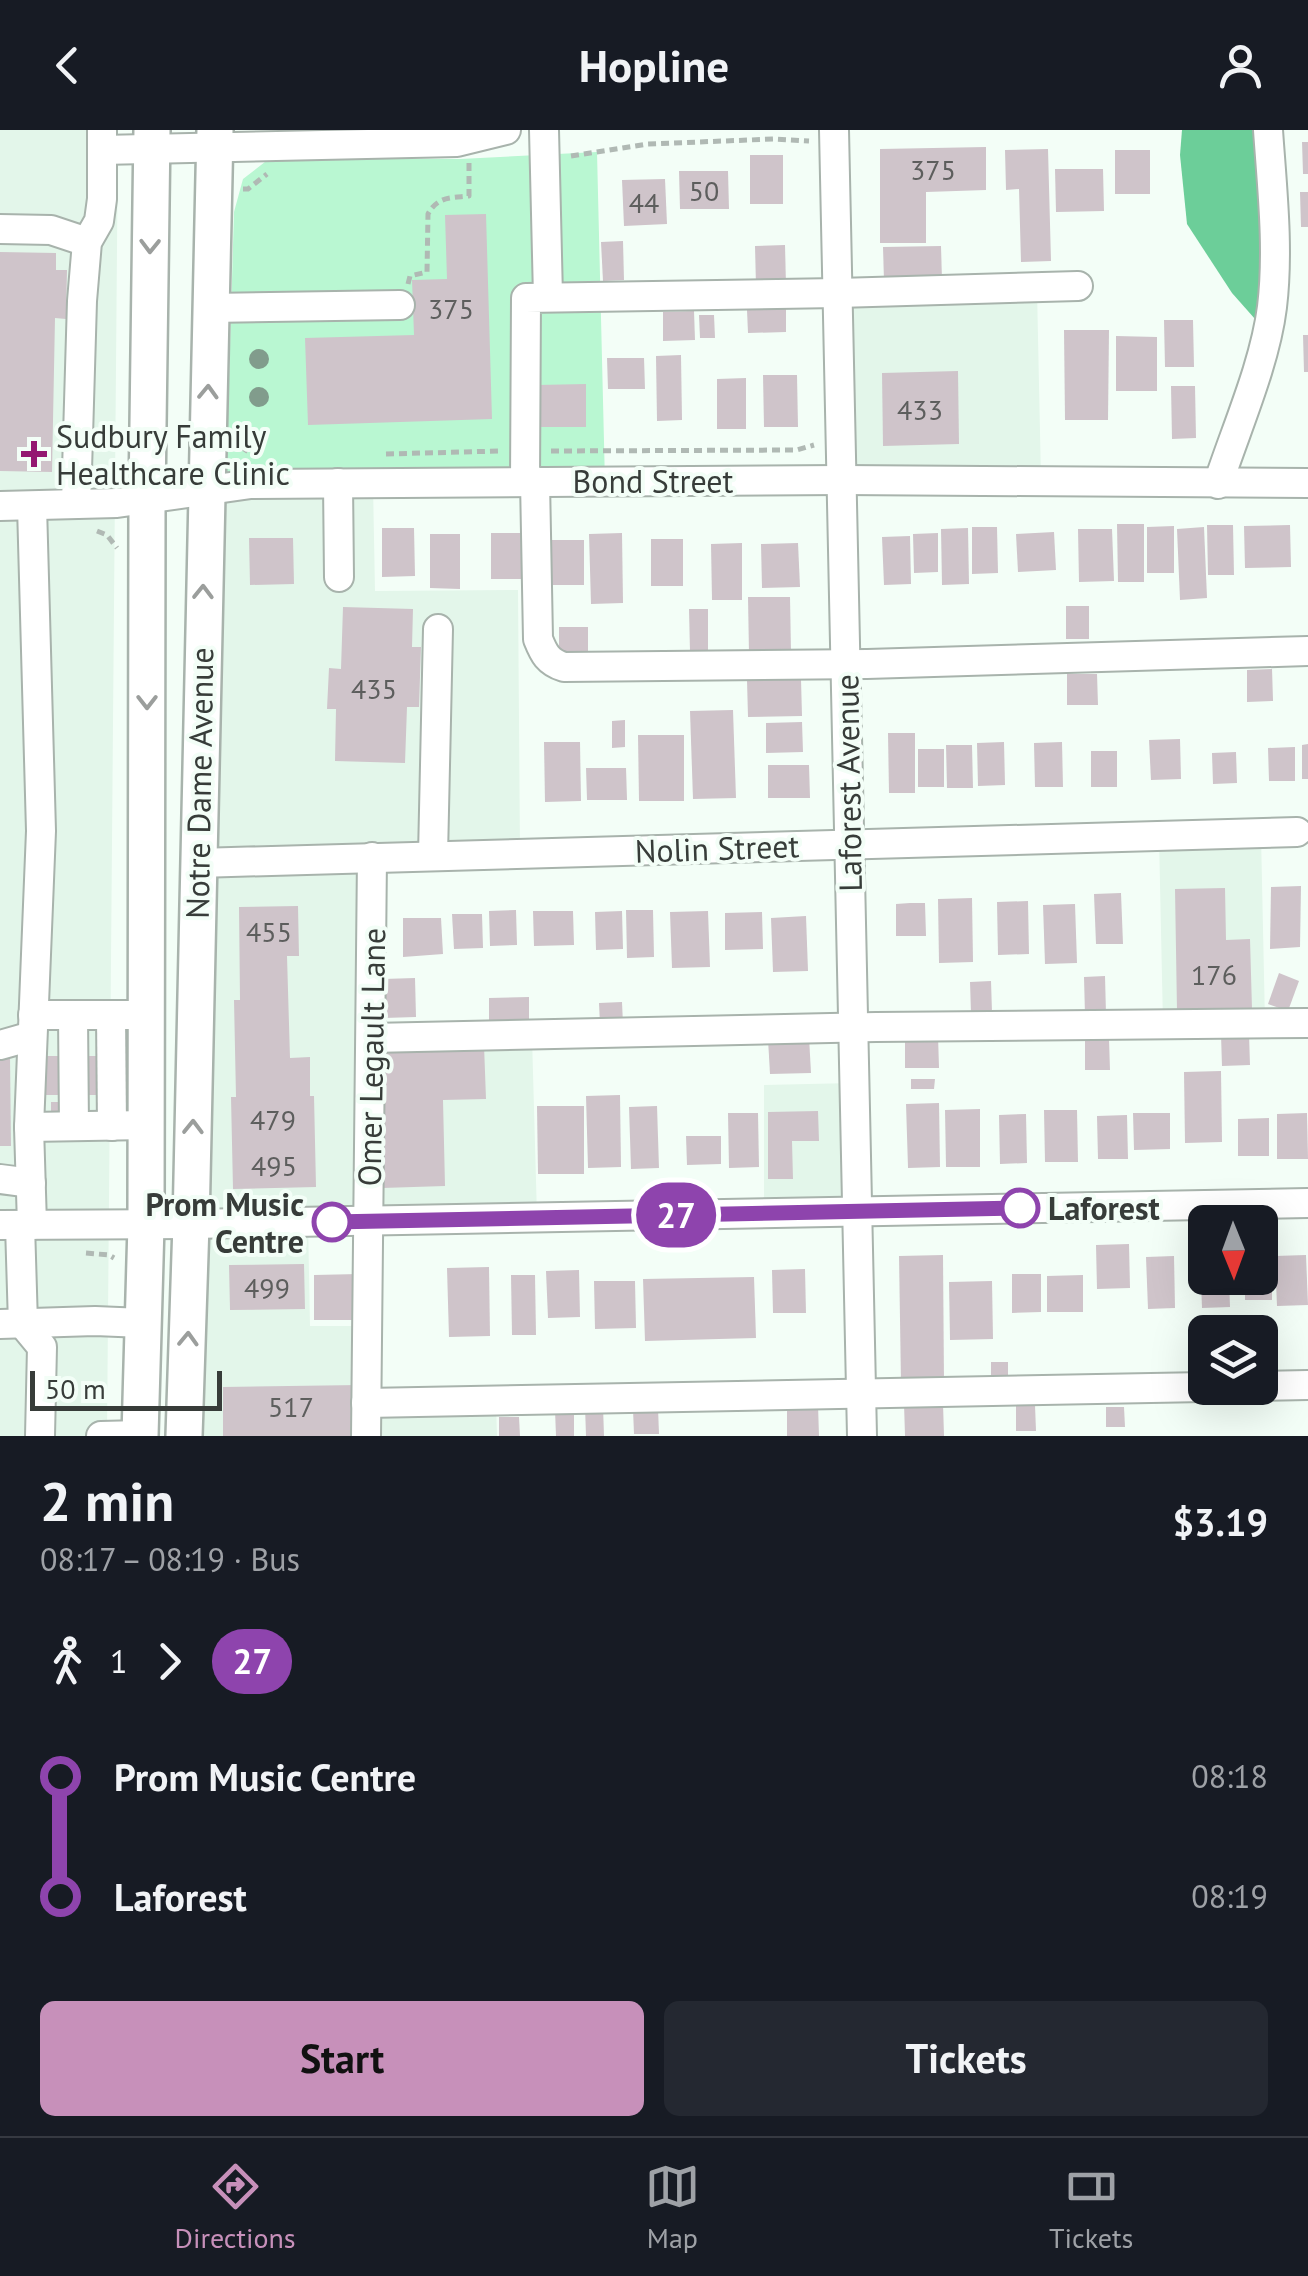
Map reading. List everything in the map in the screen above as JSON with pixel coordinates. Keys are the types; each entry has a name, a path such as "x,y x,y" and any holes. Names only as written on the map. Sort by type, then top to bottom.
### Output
{"main road":[{"name":"Notre Dame Avenue","path":"140,1436 146,1225 129,1125 147,1015 152,139"},
{"name":"Notre Dame Avenue","path":"184,1436 215,139"}],"street":[{"path":"76,504 82,301 87,242 99,220 102,199 102,140 457,142 506,130"},
{"path":"544,130 548,297"},
{"name":"Laforest Avenue","path":"834,130 862,1436"},
{"path":"1218,484 1260,359 1272,310 1268,130"},
{"path":"0,229 52,230 87,242"},
{"path":"1078,286 526,298 538,640 544,654 552,663 564,667 846,664 1308,651"},
{"path":"210,308 400,305"},
{"name":"Bond Street","path":"0,506 148,499 251,484 842,480 1308,483"},
{"path":"338,483 339,577"},
{"path":"11,1324 18,1225 31,1183 29,1127 40,832 32,506"},
{"path":"433,856 438,629"},
{"name":"Nolin Street","path":"198,863 1296,832"},
{"name":"Omer Legault Lane","path":"366,1436 372,858"},
{"path":"29,1127 129,1125 110,1015"},
{"path":"0,1045 32,1026 73,1016 147,1015"},
{"path":"73,1016 74,1126"},
{"path":"371,1038 1308,1023"},
{"path":"0,1179 31,1183"},
{"path":"18,1225 1308,1202"},
{"path":"11,1324 144,1323"},
{"path":"11,1324 42,1347 40,1436"},
{"path":"1278,1386 1308,1385"},
{"path":"366,1403 1188,1387"},
{"path":"101,1436 140,1436"}],"path":[{"path":"400,305 410,276 427,272 428,214 432,206 440,199 469,196 469,161"}],"shaded area":[{"path":"0,130 118,130 107,1436 0,1436"},
{"path":"1037,289 1041,480 844,479 840,294"},
{"path":"226,482 373,485 375,591 518,590 520,852 374,856 372,1038 532,1037 537,1216 308,1220 310,1326 366,1326 365,1405 496,1403 497,1436 199,1436"},
{"path":"1261,835 1265,1022 1163,1024 1159,837"},
{"path":"853,1083 856,1208 764,1210 764,1085"}],"green space":[{"path":"1182,130 1265,130 1263,328 1232,293 1187,224 1180,155"},
{"path":"597,152 605,483 226,482 234,212 243,179 270,158 460,159"}],"building":[{"path":"1302,142 1308,142 1308,174 1303,174"},
{"path":"986,147 986,190 926,192 926,243 880,243 880,149"},
{"path":"1048,149 1051,261 1021,262 1019,189 1006,190 1005,150"},
{"path":"1115,150 1150,150 1150,194 1115,194"},
{"path":"750,155 783,155 783,204 750,204"},
{"path":"1055,169 1103,169 1104,211 1056,212"},
{"path":"679,171 728,171 729,209 680,209"},
{"path":"665,179 667,224 624,226 622,180"},
{"path":"1300,192 1308,192 1308,227 1301,227"},
{"path":"486,214 492,419 308,425 305,338 414,335 412,280 447,279 445,215"},
{"path":"623,241 624,280 603,281 601,242"},
{"path":"785,245 786,285 756,286 755,246"},
{"path":"941,246 942,280 884,281 883,247"},
{"path":"0,252 56,253 56,270 67,270 66,319 55,318 52,472 0,471"},
{"path":"786,308 786,332 748,333 747,310"},
{"path":"694,311 695,340 663,341 663,312"},
{"path":"699,315 714,315 715,338 700,338"},
{"path":"1164,320 1193,320 1194,367 1165,367"},
{"path":"1064,330 1109,330 1108,420 1065,420"},
{"path":"1303,335 1308,335 1308,372 1304,372"},
{"path":"1116,336 1157,337 1157,391 1116,391"},
{"path":"681,355 682,420 657,421 656,356"},
{"path":"607,358 644,358 645,389 608,389"},
{"path":"958,371 959,444 883,446 882,373"},
{"path":"763,375 797,375 798,427 764,427"},
{"path":"746,378 746,429 717,429 717,379"},
{"path":"586,384 586,427 537,427 537,385"},
{"path":"1171,386 1195,386 1196,438 1172,439"},
{"path":"1117,524 1144,524 1144,582 1118,582"},
{"path":"1207,525 1233,525 1234,575 1208,575"},
{"path":"1290,525 1291,567 1245,568 1244,526"},
{"path":"1174,526 1174,573 1147,573 1147,527"},
{"path":"972,527 997,527 998,573 972,574"},
{"path":"1204,527 1207,598 1180,600 1177,529"},
{"path":"382,528 414,528 415,576 382,577"},
{"path":"968,528 969,584 942,585 941,529"},
{"path":"1078,529 1112,529 1114,581 1079,582"},
{"path":"1054,532 1056,570 1018,572 1016,534"},
{"path":"491,533 523,533 523,579 491,579"},
{"path":"622,533 623,603 591,604 589,534"},
{"path":"938,533 938,572 914,573 913,534"},
{"path":"430,534 460,534 460,589 430,588"},
{"path":"910,536 911,584 884,585 882,537"},
{"path":"249,538 293,538 294,584 250,585"},
{"path":"651,539 683,539 683,586 651,586"},
{"path":"551,540 584,540 584,585 551,585"},
{"path":"742,543 742,600 712,600 711,544"},
{"path":"798,543 800,587 762,588 761,544"},
{"path":"748,597 790,597 791,653 749,654"},
{"path":"1066,606 1089,606 1089,639 1066,639"},
{"path":"343,607 413,609 412,647 421,647 419,707 407,707 405,763 335,761 336,709 327,709 329,668 341,669"},
{"path":"689,609 708,609 708,651 690,652"},
{"path":"559,627 588,627 588,655 559,655"},
{"path":"1272,669 1273,701 1247,702 1247,670"},
{"path":"1067,674 1097,674 1098,705 1067,705"},
{"path":"801,679 802,716 748,717 747,680"},
{"path":"733,710 736,798 693,799 690,711"},
{"path":"625,720 625,747 612,748 612,721"},
{"path":"802,722 803,752 766,753 766,723"},
{"path":"888,733 915,733 915,793 889,793"},
{"path":"638,735 684,735 684,801 639,801"},
{"path":"1180,739 1181,779 1151,780 1149,740"},
{"path":"544,742 580,742 581,801 545,802"},
{"path":"1004,742 1005,785 978,786 977,743"},
{"path":"1062,742 1063,787 1035,787 1034,743"},
{"path":"1308,744 1308,779 1302,779 1302,745"},
{"path":"946,745 972,745 973,788 947,788"},
{"path":"1295,747 1295,781 1269,781 1268,748"},
{"path":"918,749 944,749 944,787 918,787"},
{"path":"1091,751 1117,751 1117,787 1091,787"},
{"path":"1236,752 1237,783 1213,784 1212,753"},
{"path":"768,765 809,765 810,798 768,798"},
{"path":"586,768 626,768 627,800 587,800"},
{"path":"1301,886 1300,947 1270,949 1271,887"},
{"path":"1225,888 1226,940 1250,939 1252,1009 1177,1011 1175,889"},
{"path":"1121,893 1123,944 1096,944 1094,894"},
{"path":"972,898 973,962 939,963 938,899"},
{"path":"1028,901 1029,954 998,955 997,902"},
{"path":"925,903 926,936 896,936 896,904"},
{"path":"1075,904 1077,963 1045,964 1043,905"},
{"path":"298,906 299,956 287,956 290,1058 310,1057 316,1187 233,1189 231,1097 236,1097 234,1000 240,1000 239,907"},
{"path":"516,910 517,945 490,946 489,911"},
{"path":"626,910 653,910 654,957 627,958"},
{"path":"533,911 573,911 574,945 534,946"},
{"path":"622,911 623,949 596,950 595,912"},
{"path":"708,911 710,967 672,968 670,912"},
{"path":"762,912 763,949 725,950 725,913"},
{"path":"452,914 482,914 483,948 454,949"},
{"path":"806,916 808,971 773,972 771,918"},
{"path":"403,918 441,918 443,954 403,957"},
{"path":"1279,973 1299,981 1288,1011 1268,1004"},
{"path":"1105,976 1106,1014 1085,1015 1084,977"},
{"path":"415,978 416,1017 384,1018 383,979"},
{"path":"991,981 992,1013 971,1014 970,982"},
{"path":"529,997 529,1028 489,1028 489,998"},
{"path":"622,1002 623,1024 600,1024 599,1003"},
{"path":"1249,1034 1250,1065 1222,1066 1221,1035"},
{"path":"905,1035 938,1035 939,1068 905,1068"},
{"path":"809,1037 811,1073 770,1074 768,1039"},
{"path":"1109,1039 1110,1070 1085,1070 1085,1040"},
{"path":"484,1045 486,1099 443,1100 445,1186 382,1188 382,1048"},
{"path":"43,1056 96,1056 96,1095 44,1095"},
{"path":"0,1057 10,1057 11,1146 0,1146"},
{"path":"1221,1071 1222,1142 1185,1143 1184,1072"},
{"path":"911,1079 935,1079 934,1089 911,1089"},
{"path":"620,1095 621,1167 588,1168 586,1096"},
{"path":"51,1102 60,1102 60,1124 51,1125"},
{"path":"939,1103 940,1167 908,1168 906,1104"},
{"path":"537,1106 584,1106 584,1174 538,1174"},
{"path":"657,1106 659,1168 631,1169 629,1107"},
{"path":"980,1109 980,1167 946,1167 945,1110"},
{"path":"1044,1110 1077,1110 1078,1162 1045,1162"},
{"path":"818,1111 819,1141 792,1141 793,1179 768,1179 768,1112"},
{"path":"728,1113 758,1113 759,1167 729,1168"},
{"path":"1133,1113 1170,1113 1170,1149 1134,1150"},
{"path":"1307,1113 1308,1159 1277,1159 1277,1114"},
{"path":"1026,1114 1027,1163 1000,1164 999,1115"},
{"path":"1127,1115 1128,1159 1098,1159 1097,1116"},
{"path":"1269,1118 1269,1156 1238,1156 1238,1119"},
{"path":"686,1136 721,1136 721,1164 687,1165"},
{"path":"1129,1244 1130,1288 1097,1289 1096,1245"},
{"path":"943,1255 944,1383 901,1384 899,1256"},
{"path":"1306,1255 1308,1305 1277,1306 1278,1256"},
{"path":"1174,1256 1175,1308 1148,1309 1146,1257"},
{"path":"304,1264 305,1309 230,1310 229,1265"},
{"path":"489,1267 490,1336 449,1337 447,1268"},
{"path":"805,1269 806,1313 773,1313 772,1270"},
{"path":"579,1270 580,1317 548,1318 546,1271"},
{"path":"359,1274 359,1320 314,1320 314,1275"},
{"path":"1012,1274 1041,1274 1041,1312 1012,1313"},
{"path":"511,1275 535,1275 536,1335 512,1335"},
{"path":"1083,1275 1083,1312 1047,1312 1047,1276"},
{"path":"754,1277 756,1338 645,1341 643,1279"},
{"path":"594,1281 635,1281 636,1328 595,1329"},
{"path":"992,1281 993,1339 950,1340 949,1282"},
{"path":"1202,1295 1230,1295 1230,1307 1202,1308"},
{"path":"1245,1295 1272,1295 1272,1300 1245,1300"},
{"path":"991,1362 1008,1362 1008,1381 991,1381"},
{"path":"359,1385 356,1436 223,1436 223,1387"},
{"path":"943,1403 944,1436 905,1436 904,1404"},
{"path":"818,1405 819,1436 787,1436 787,1406"},
{"path":"1016,1405 1035,1405 1036,1431 1016,1431"},
{"path":"585,1406 603,1406 604,1436 586,1436"},
{"path":"1106,1407 1124,1407 1125,1427 1106,1427"},
{"path":"658,1408 659,1434 634,1434 633,1409"},
{"path":"555,1410 574,1411 574,1436 556,1436"},
{"path":"499,1417 519,1417 520,1436 499,1436"}],"bus line":[{"name":"27","path":"332,1222 1020,1208"}],"place":[{"name":"Sudbury Family Healthcare Clinic","path":"34,454"},
{"name":"Laforest","path":"1020,1208"},
{"name":"Prom Music Centre","path":"332,1222"}]}
